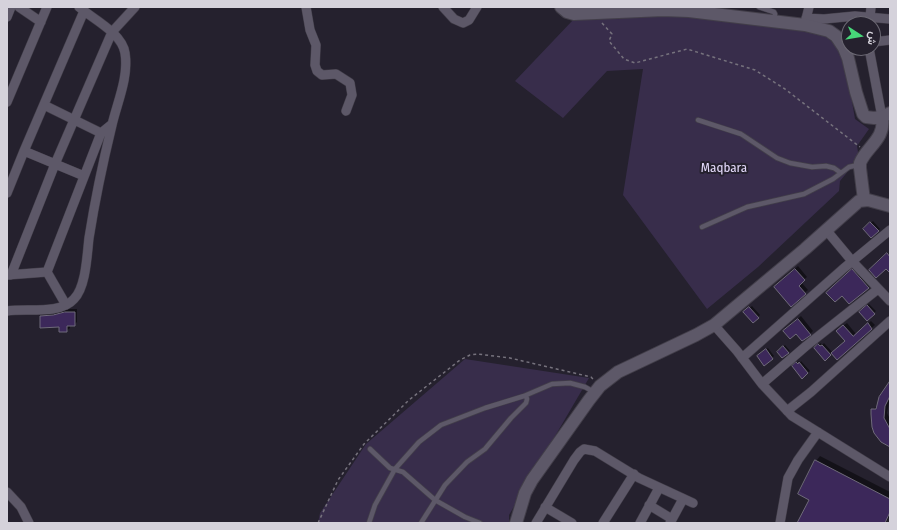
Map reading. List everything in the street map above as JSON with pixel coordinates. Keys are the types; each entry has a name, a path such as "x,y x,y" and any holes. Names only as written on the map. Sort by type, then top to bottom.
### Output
{"street":[{"path":"7,17 11,7"},
{"path":"19,7 42,22"},
{"path":"7,102 10,88 42,22 47,7"},
{"path":"47,272 9,275 112,32 135,7"},
{"path":"306,7 310,30 316,45 315,61 317,71 322,75 336,74 348,81 350,85 351,99 346,111"},
{"path":"443,7 454,19 463,23 469,20 477,7"},
{"path":"561,7 567,12 576,11 595,14 703,10 774,21 805,22 840,17 840,7"},
{"path":"805,22 809,7"},
{"path":"7,193 82,9 112,32 123,47 126,61 94,207 82,282 77,295 66,305 56,308 7,311"},
{"path":"805,22 829,31 841,42 848,58 862,114 872,118 886,115"},
{"path":"864,200 860,166 862,159 868,153 880,133 886,115 871,56"},
{"path":"44,104 101,133"},
{"path":"47,272 101,133 112,124"},
{"path":"24,151 84,176"},
{"path":"516,523 532,480 598,389 618,372 714,325 735,309 857,204 864,200 868,200 890,206"},
{"path":"827,230 852,261 890,301"},
{"path":"742,358 852,261 890,230"},
{"path":"47,272 66,305"},
{"path":"762,384 806,346 878,289"},
{"path":"787,411 890,321"},
{"path":"714,325 762,384 787,411 800,421 890,477"},
{"path":"780,523 788,478 802,454 818,432"},
{"path":"536,523 574,460 584,449 596,450 658,488 693,503"},
{"path":"603,523 634,474"},
{"path":"640,523 658,488"},
{"path":"7,492 21,507 29,523"},
{"path":"649,506 671,521 683,499"},
{"path":"545,507 572,523"}],"lane":[{"path":"759,7 774,12 774,21"},
{"path":"698,120 741,134 777,158 790,163 812,167 826,166 834,168 841,173"},
{"path":"702,227 747,207 804,194 833,179 849,167 855,165 860,166"},
{"path":"369,523 375,505 395,469 419,442 441,425 485,408 526,396 552,384 564,383 598,389"},
{"path":"422,523 445,485 460,468 485,449 511,418 526,403 528,399 526,396"},
{"path":"370,449 390,468 403,472 435,500 465,517 480,523"}],"path":[{"path":"595,14 612,34 609,41 624,59 635,63 687,49 755,70 785,89 868,153"},
{"path":"318,523 338,480 364,444 409,400 460,360 470,355 478,354 510,358 591,378 598,389"}],"green space":[{"name":"Maqbara","path":"677,13 811,30 828,38 841,51 841,56 844,56 855,119 869,129 857,146 859,158 840,181 839,191 758,267 707,309 623,195 643,69 607,71 563,118 515,81 573,20"},
{"path":"465,359 589,378 509,515 509,523 318,523 320,513 366,444"}],"building":[{"path":"870,222 879,231 871,238 863,229"},
{"path":"887,253 890,257 890,273 886,269 876,278 869,270"},
{"path":"795,269 805,280 799,286 806,294 791,307 774,287"},
{"path":"852,269 869,288 849,304 842,296 835,302 826,293"},
{"path":"867,305 875,314 867,321 859,312"},
{"path":"749,307 759,318 753,323 743,312"},
{"path":"75,312 75,326 67,326 67,332 59,332 59,327 40,328 40,316"},
{"path":"798,319 811,335 802,341 796,334 790,339 783,331"},
{"path":"868,323 872,329 837,360 831,353 845,341 836,331 843,325 853,336"},
{"path":"818,344 820,346 822,345 831,355 825,361 814,348"},
{"path":"783,346 789,353 782,358 777,352"},
{"path":"766,349 773,359 764,366 757,356"},
{"path":"796,362 798,364 799,362 808,373 802,379 792,366"},
{"path":"890,381 890,396 885,406 884,418 890,429 890,447 881,442 874,433 872,427 871,409 876,409 879,397"},
{"path":"815,460 890,499 890,512 885,523 797,523 809,500 798,494"}]}
